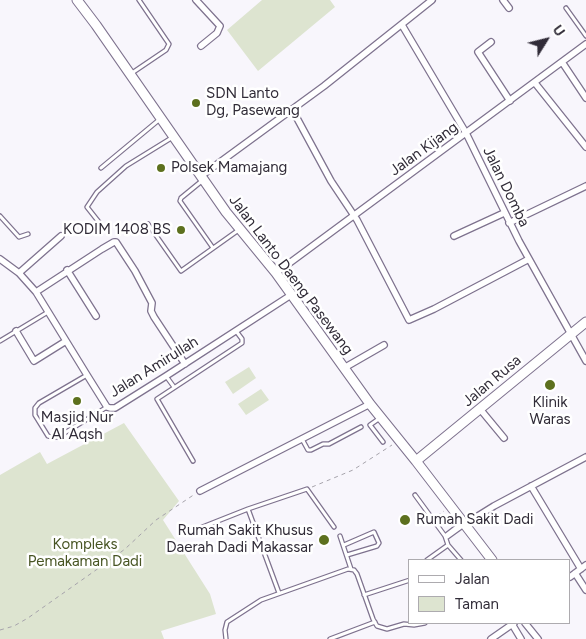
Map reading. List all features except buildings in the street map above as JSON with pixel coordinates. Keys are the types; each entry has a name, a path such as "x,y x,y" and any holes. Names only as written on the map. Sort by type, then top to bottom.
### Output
{"main road":[{"name":"Jalan Lanto Daeng Pasewang","path":"77,0 131,74 202,178 276,273 370,404 491,559"},
{"name":"Jalan Rusa","path":"416,461 586,322"}],"street":[{"path":"196,0 220,26 217,33 202,46"},
{"path":"202,178 370,51 432,0"},
{"path":"503,0 509,8"},
{"name":"Jalan Domba","path":"402,25 466,133 509,223 586,361"},
{"path":"491,42 478,52 510,100"},
{"name":"Jalan Kijang","path":"276,273 356,218 586,44"},
{"path":"562,62 586,98"},
{"path":"535,83 586,147"},
{"path":"292,109 331,181 356,218 409,320 434,309 529,259"},
{"path":"509,223 586,186"},
{"path":"454,236 504,213"},
{"path":"19,273 61,236"},
{"path":"36,292 67,270 116,242 148,295 152,303 151,311 184,364"},
{"name":"Jalan Amirullah","path":"0,260 19,273 36,292 107,406 115,408 291,295"},
{"path":"67,270 96,316"},
{"path":"16,331 34,361 66,341"},
{"path":"344,368 384,345"},
{"path":"200,491 370,404"},
{"path":"480,409 504,438"},
{"path":"464,523 586,457"},
{"path":"530,486 583,567 572,575 586,590"},
{"path":"491,639 512,624"},
{"path":"514,624 521,639"},
{"path":"527,624 538,639"}],"lane":[{"path":"131,74 166,50 169,44 139,0"},
{"path":"566,8 586,36"},
{"path":"101,168 161,119"},
{"path":"102,226 87,207 97,192 126,166 173,137"},
{"path":"202,178 180,201 213,248"},
{"path":"0,216 19,237 28,234"},
{"path":"148,224 181,270 240,229"},
{"path":"0,341 48,312"},
{"path":"193,461 157,401 159,397 174,386 242,343 242,339 236,331"},
{"path":"87,375 39,403 35,408 36,415 48,436 58,437 107,406"},
{"path":"166,376 174,386"},
{"path":"381,417 370,425 383,442"},
{"path":"302,439 308,450 311,450 323,444 329,444 361,427"},
{"path":"200,528 307,489 334,527"},
{"path":"414,495 446,537 448,545 460,559"},
{"path":"248,509 279,593"},
{"path":"446,537 464,523"},
{"path":"344,545 374,532 379,543 377,546 347,555"},
{"path":"340,536 351,569 357,574 375,622 381,628 404,624 420,624"},
{"path":"428,559 448,545"},
{"path":"226,639 225,628 230,619 261,600 351,569"},
{"path":"364,595 408,581"},
{"path":"330,639 375,622"}],"path":[{"path":"307,489 353,470 399,440"},
{"path":"0,630 14,626 35,613 125,549 156,520 200,491"},
{"path":"433,519 443,511"}],"green space":[{"path":"262,0 330,0 335,7 258,71 227,30"},
{"path":"249,367 256,378 233,394 225,382"},
{"path":"261,389 269,400 246,415 238,404"},
{"name":"Kompleks Pemakaman Dadi","path":"124,423 179,501 163,520 210,594 216,614 161,631 164,639 0,639 0,475 40,452 47,464"}],"place":[{"name":"SDN Lanto Dg, Pasewang","path":"196,103"},
{"name":"Polsek Mamajang","path":"161,168"},
{"name":"KODIM 1408 BS","path":"181,230"},
{"name":"Klinik Waras","path":"550,385"},
{"name":"Masjid Nur Al Aqsh","path":"77,401"},
{"name":"Rumah Sakit Dadi","path":"405,520"},
{"name":"Rumah Sakit Khusus Daerah Dadi Makassar","path":"324,540"}]}
